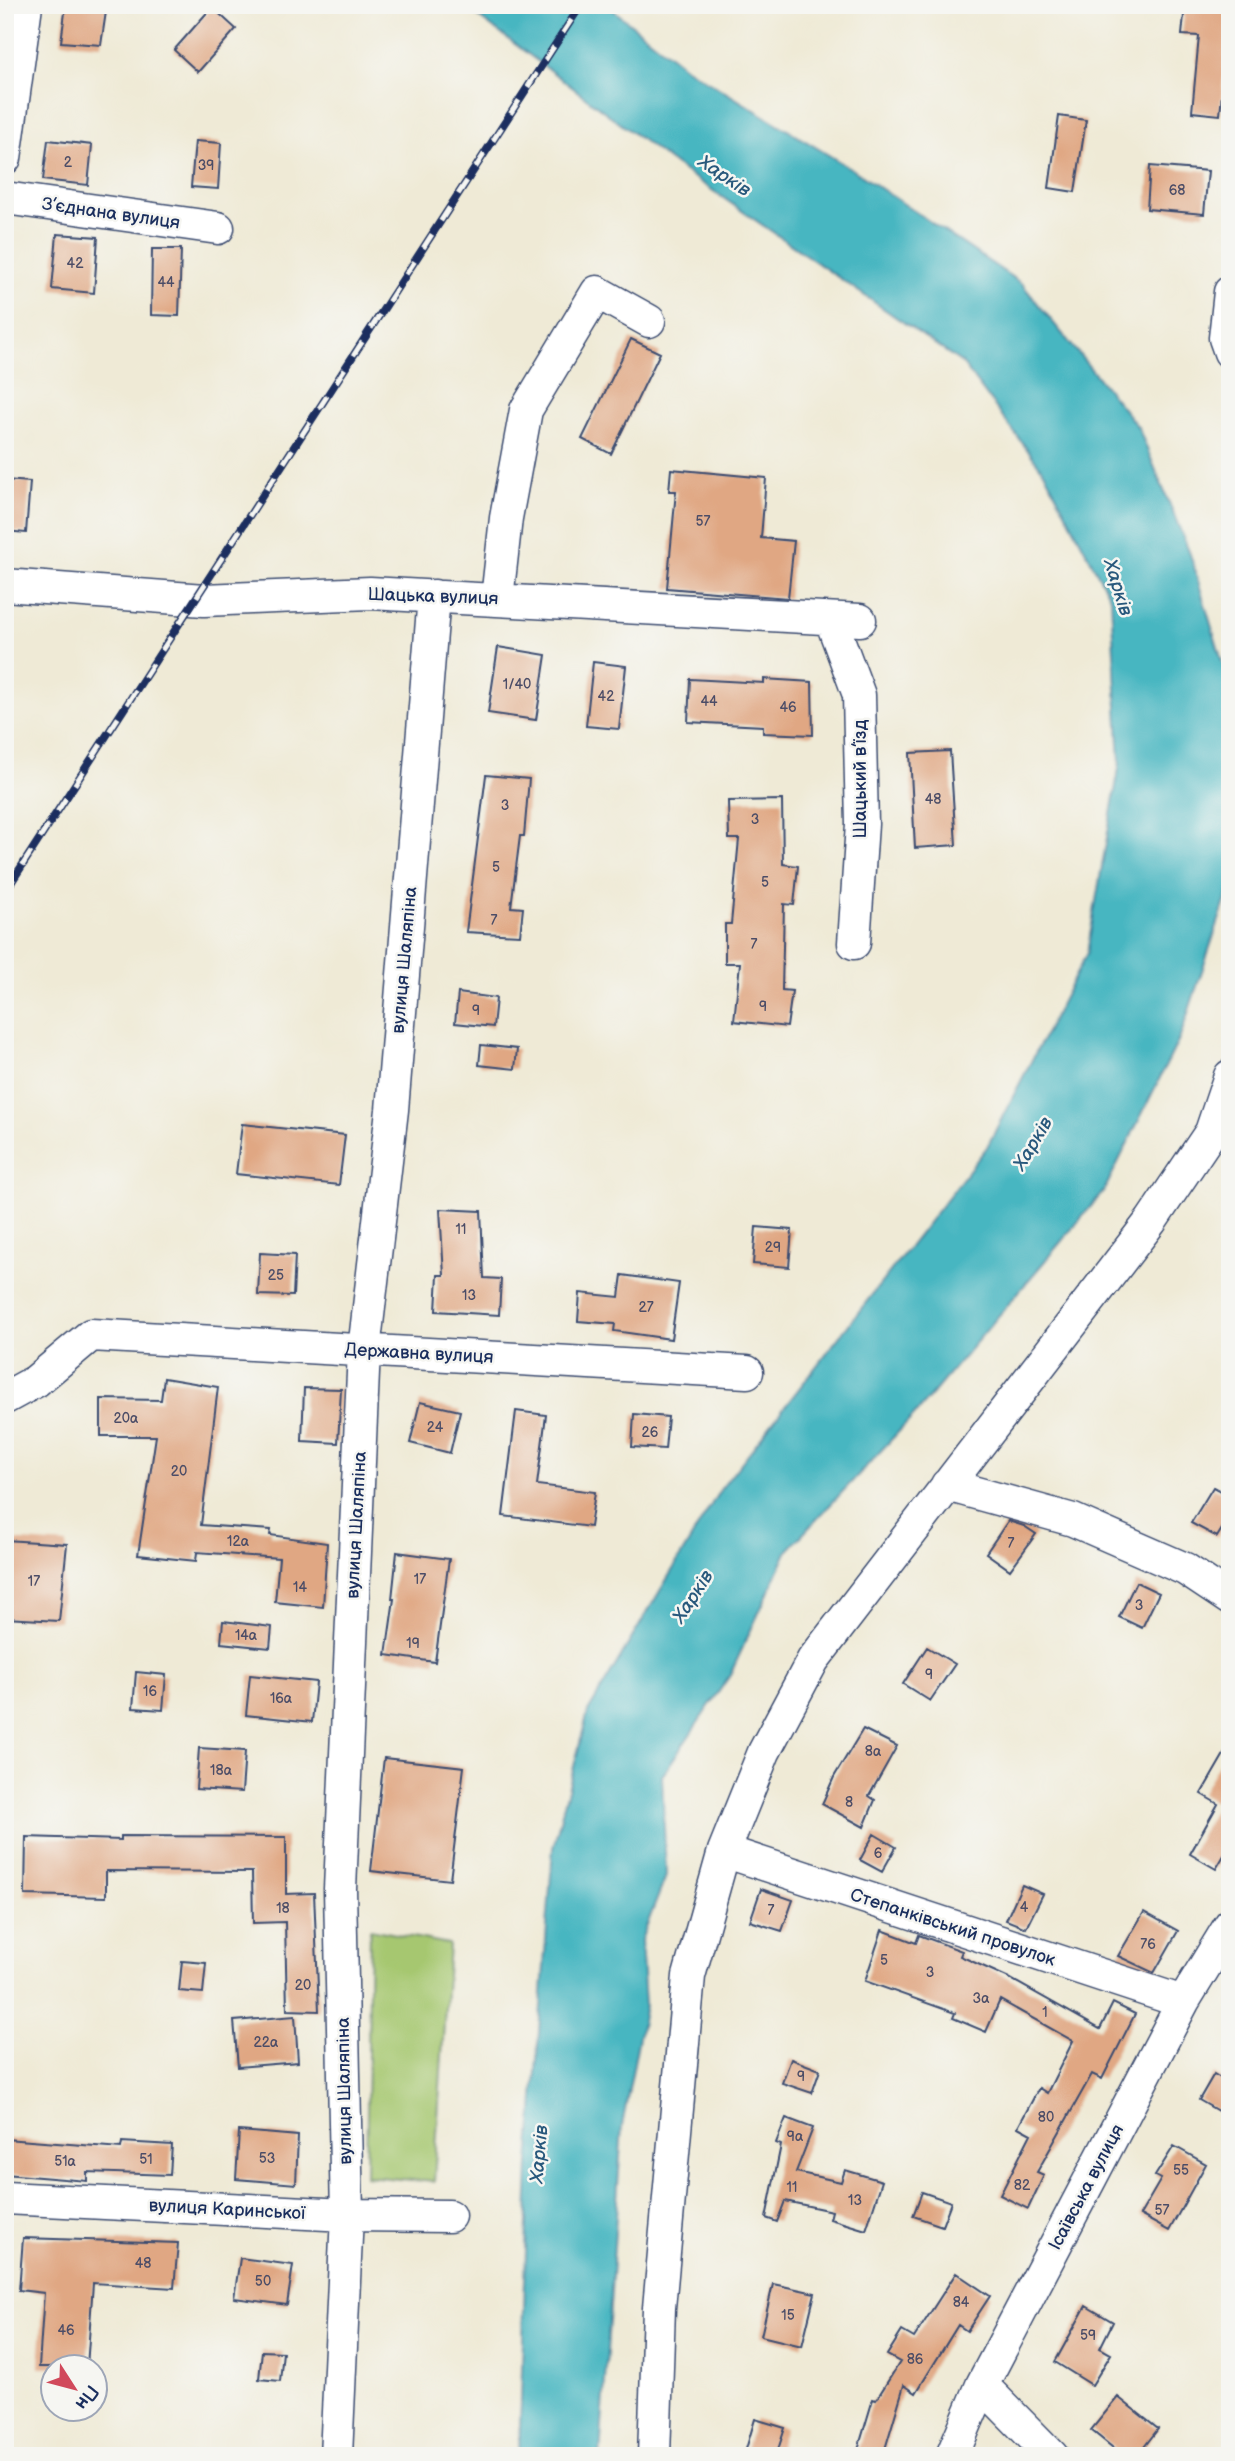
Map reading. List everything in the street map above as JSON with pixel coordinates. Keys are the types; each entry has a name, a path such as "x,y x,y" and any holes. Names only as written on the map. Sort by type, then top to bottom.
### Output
{"street":[{"path":"5,158 26,5"},
{"name":"З’єднана вулиця","path":"5,198 218,228"},
{"path":"497,599 506,518 526,410 597,292 649,320"},
{"path":"1230,292 1225,338 1230,352"},
{"name":"Шацька вулиця","path":"5,586 204,600 370,593 845,620"},
{"name":"вулиця Шаляпіна","path":"336,2456 347,2215 340,1889 364,1350 392,1110 434,596"},
{"name":"Шацький в’їзд","path":"845,620 859,695 862,824 854,943"},
{"path":"654,2456 659,2308 689,1976 724,1851 764,1752 813,1660 1152,1221 1221,1136 1230,1076"},
{"name":"Державна вулиця","path":"5,1398 36,1381 91,1335 747,1372"},
{"path":"947,1486 1073,1520 1185,1569 1230,1599"},
{"name":"Степанківський провулок","path":"724,1851 1183,2002"},
{"name":"Ісаївська вулиця","path":"952,2456 982,2385 1183,2002 1230,1925"},
{"name":"вулиця Каринської","path":"5,2198 347,2215 449,2216"},
{"path":"982,2385 1052,2456"}],"green space":[{"path":"370,1929 449,1944 434,2182 366,2176"}],"water":[{"name":"Харків","path":"463,5 607,5 686,68 858,173 1022,284 1138,427 1190,554 1230,688 1230,887 1180,1037 1104,1191 918,1411 788,1550 730,1675 662,1776 666,1876 641,1940 645,2005 622,2126 600,2456 519,2456 529,2163 553,1848 588,1712 720,1490 987,1147 1087,953 1120,762 1111,599 1045,473 962,363 670,161"}],"building":[{"path":"66,5 107,5 101,45 61,42"},
{"path":"1185,5 1230,8 1220,115 1192,112 1199,36 1182,35"},
{"path":"212,7 236,29 198,72 174,50"},
{"path":"1059,116 1086,120 1075,192 1049,188"},
{"path":"48,140 92,145 88,185 43,180"},
{"path":"195,141 221,143 218,189 191,187"},
{"path":"1150,166 1208,171 1204,214 1147,209"},
{"path":"57,234 98,237 94,293 52,289"},
{"path":"152,249 181,249 179,316 151,315"},
{"path":"631,339 660,353 611,454 582,439"},
{"path":"671,469 766,478 761,538 794,541 788,598 667,588 676,491 669,491"},
{"path":"5,480 30,482 26,533 5,531"},
{"path":"498,647 546,655 536,720 488,713"},
{"path":"593,662 626,666 619,729 586,726"},
{"path":"690,679 764,683 764,679 812,682 813,735 763,733 763,726 688,722"},
{"path":"950,751 956,845 915,848 910,753"},
{"path":"486,775 529,779 524,836 520,836 511,907 523,908 520,935 466,932"},
{"path":"782,800 783,864 798,866 794,905 784,904 782,990 792,991 787,1027 734,1021 740,963 725,963 725,924 731,924 739,839 729,839 728,801"},
{"path":"458,993 496,998 493,1027 455,1023"},
{"path":"481,1045 517,1049 515,1069 479,1065"},
{"path":"242,1124 345,1135 339,1185 236,1174"},
{"path":"440,1209 481,1211 484,1278 501,1279 499,1315 436,1311 438,1275 444,1275"},
{"path":"756,1227 792,1230 789,1267 753,1264"},
{"path":"260,1253 295,1255 293,1296 258,1295"},
{"path":"622,1275 679,1283 671,1339 614,1331 615,1324 578,1321 580,1293 619,1297"},
{"path":"164,1378 218,1387 201,1525 271,1530 270,1535 327,1543 323,1607 275,1602 279,1558 197,1552 196,1561 138,1555 156,1436 101,1436 101,1399 161,1400"},
{"path":"304,1388 341,1389 338,1443 302,1441"},
{"path":"420,1402 460,1411 450,1453 410,1443"},
{"path":"516,1411 546,1415 537,1485 595,1492 590,1527 503,1516"},
{"path":"634,1414 668,1417 665,1449 632,1447"},
{"path":"1213,1487 1230,1496 1230,1516 1217,1537 1191,1523"},
{"path":"1008,1521 1024,1526 1036,1534 1010,1570 986,1553"},
{"path":"5,1540 67,1544 59,1621 5,1618"},
{"path":"397,1552 449,1559 435,1662 386,1655"},
{"path":"1136,1582 1159,1593 1142,1628 1119,1617"},
{"path":"223,1621 272,1627 270,1648 221,1643"},
{"path":"927,1647 955,1664 930,1701 903,1684"},
{"path":"136,1672 166,1675 163,1710 133,1708"},
{"path":"250,1675 316,1682 312,1722 246,1715"},
{"path":"863,1729 897,1746 869,1796 875,1800 864,1827 822,1804 834,1777"},
{"path":"1230,1744 1230,1845 1216,1869 1190,1854 1218,1804 1201,1794"},
{"path":"199,1748 245,1751 242,1792 196,1789"},
{"path":"384,1758 464,1767 450,1880 371,1871"},
{"path":"874,1834 896,1847 882,1872 860,1860"},
{"path":"121,1836 286,1837 286,1894 314,1893 319,2011 287,2010 285,1922 253,1923 252,1872 106,1871 106,1897 25,1895 26,1837 121,1840"},
{"path":"1022,1885 1043,1894 1026,1928 1006,1920"},
{"path":"761,1889 793,1900 782,1931 750,1921"},
{"path":"1144,1912 1178,1931 1154,1973 1118,1956"},
{"path":"882,1930 916,1943 919,1935 962,1951 960,1956 1009,1978 1100,2029 1113,2003 1135,2014 1102,2079 1092,2074 1037,2172 1044,2175 1028,2209 1000,2195 1031,2134 1018,2127 1039,2088 1047,2093 1073,2041 1000,2000 986,2032 953,2018 955,2013 865,1981"},
{"path":"182,1961 206,1963 203,1993 179,1991"},
{"path":"295,2016 298,2062 238,2067 234,2021"},
{"path":"791,2059 820,2070 812,2093 782,2083"},
{"path":"1214,2074 1230,2084 1230,2118 1199,2100"},
{"path":"786,2118 813,2128 796,2172 841,2182 845,2170 882,2181 866,2230 830,2219 832,2211 785,2201 777,2222 766,2218 781,2145 776,2143"},
{"path":"239,2131 298,2136 296,2184 236,2179"},
{"path":"5,2139 121,2148 122,2142 172,2145 170,2175 87,2172 87,2181 5,2174"},
{"path":"1174,2146 1206,2164 1169,2231 1140,2215 1161,2179 1155,2176"},
{"path":"922,2192 951,2202 942,2226 913,2216"},
{"path":"23,2238 178,2243 174,2288 93,2283 88,2352 40,2352 44,2293 19,2290"},
{"path":"240,2258 293,2265 287,2305 234,2298"},
{"path":"956,2273 990,2296 967,2331 958,2325 916,2393 904,2385 883,2456 856,2456 873,2399 876,2400 900,2362 887,2355 902,2331 914,2338"},
{"path":"773,2284 815,2293 802,2346 761,2336"},
{"path":"1086,2306 1113,2322 1100,2348 1111,2354 1092,2385 1055,2362"},
{"path":"262,2351 283,2352 280,2381 259,2379"},
{"path":"1118,2397 1158,2429 1137,2456 1123,2456 1091,2430"},
{"path":"755,2419 785,2428 776,2456 744,2456"}],"railway":[{"path":"5,892 581,5"}]}
